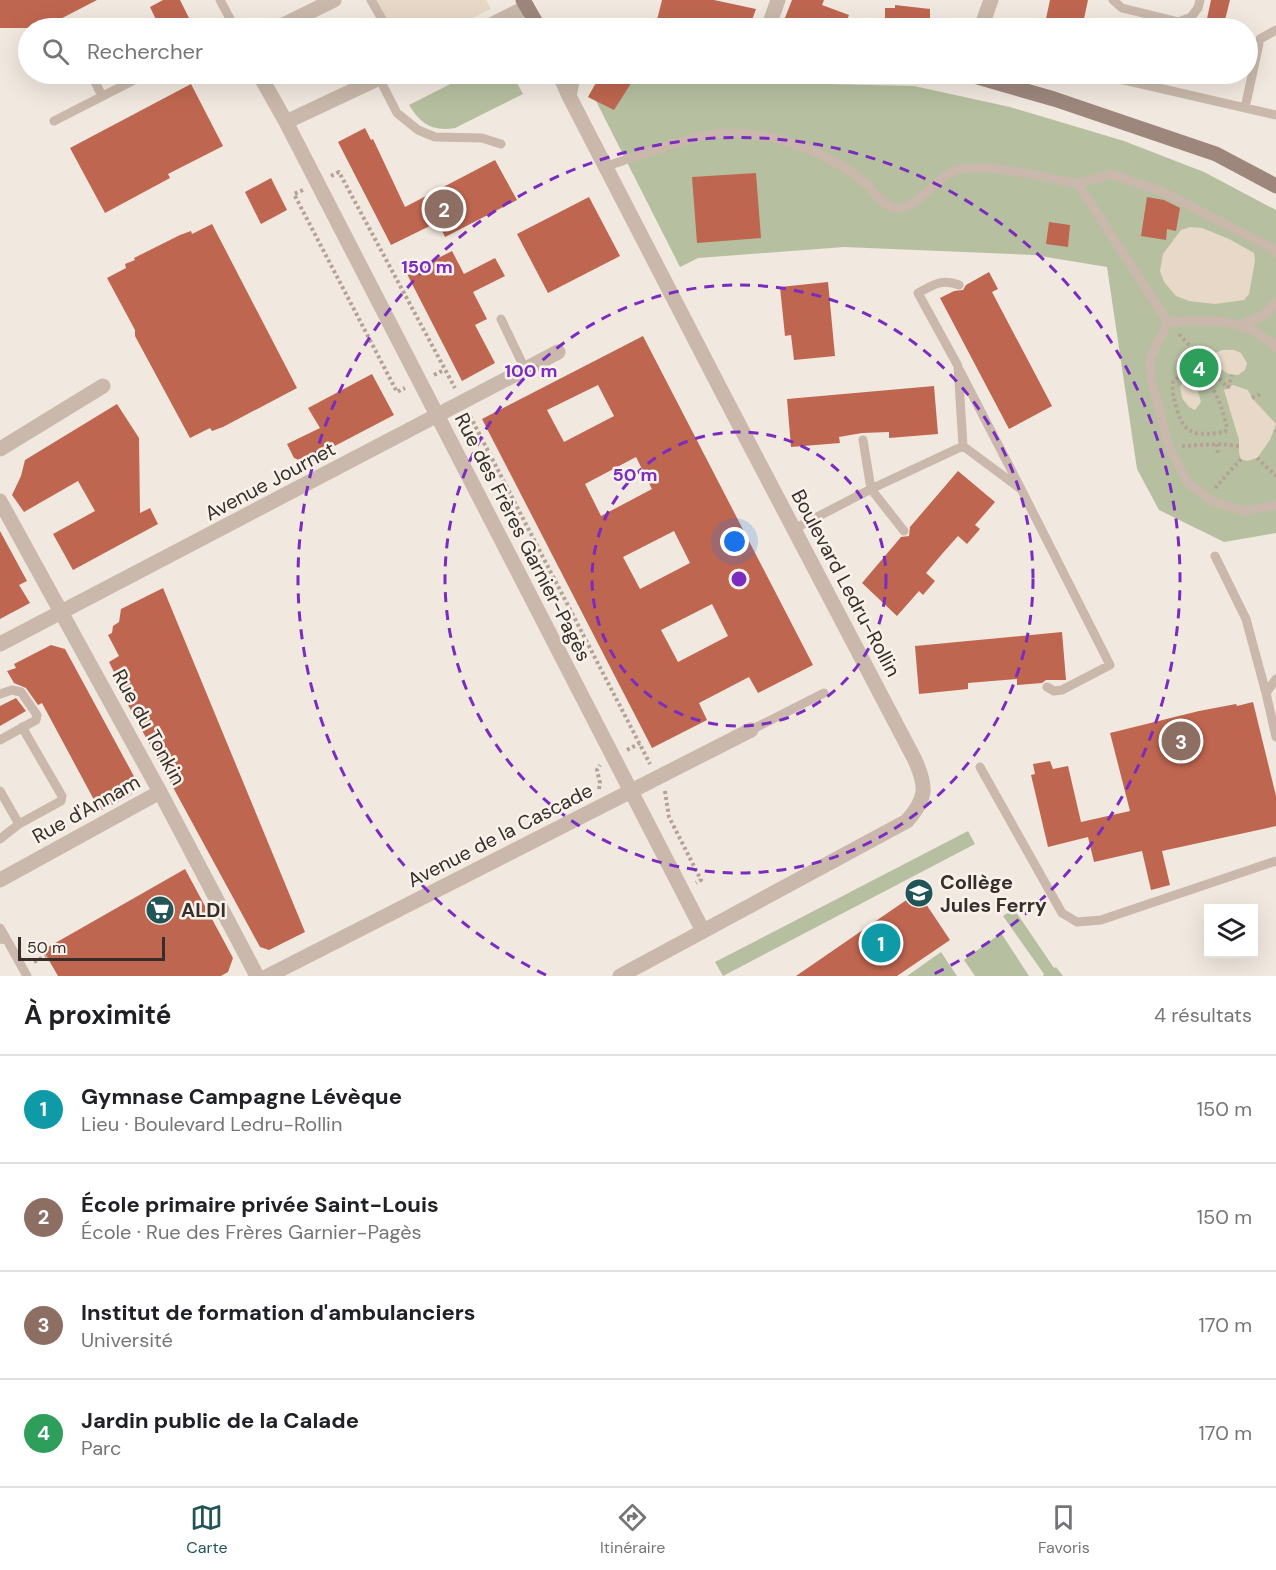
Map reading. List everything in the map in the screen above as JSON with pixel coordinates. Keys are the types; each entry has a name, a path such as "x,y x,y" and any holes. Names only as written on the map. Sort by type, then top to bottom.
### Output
{"street":[{"path":"297,18 334,0"},
{"path":"772,18 778,0"},
{"path":"986,18 992,0"},
{"path":"501,18 525,3 533,18"},
{"name":"Rue des Frères Garnier-Pagès","path":"265,84 703,931"},
{"path":"286,122 366,84"},
{"name":"Boulevard Ledru-Rollin","path":"564,84 924,781 924,796 917,810 907,821 893,830 620,976"},
{"path":"569,96 573,84"},
{"path":"1002,84 1054,99 1216,154 1276,186"},
{"name":"Avenue Journet","path":"0,644 558,352"},
{"path":"0,449 103,386"},
{"name":"Rue du Tonkin","path":"0,501 160,792 256,976"},
{"name":"Avenue de la Cascade","path":"268,976 751,730"},
{"name":"Rue d'Annam","path":"1,876 160,792"}],"lane":[{"path":"220,0 230,18"},
{"path":"371,0 381,18"},
{"path":"1113,0 1122,8 1163,18"},
{"path":"1187,18 1198,8 1200,0"},
{"path":"1258,48 1260,39 1276,30"},
{"path":"96,84 102,96"},
{"path":"54,122 126,84"},
{"path":"386,84 398,113 418,130 435,137 482,138 501,144"},
{"path":"1141,84 1276,115"},
{"path":"1245,108 1250,84"},
{"path":"607,166 705,135 736,133 768,137 806,149 838,164 863,182 889,207 899,209 911,204 944,176 960,169 995,169 1078,184 1111,174 1163,192 1274,249 1276,253"},
{"path":"1078,184 1168,322"},
{"path":"959,285 950,281 938,282 918,293 958,366 1110,664 1062,690 1054,691 1047,687"},
{"path":"1168,322 1204,320 1242,324 1263,316 1276,302"},
{"path":"501,319 525,369"},
{"path":"1168,322 1150,358 1151,378 1169,447 1187,482 1212,501 1245,511 1276,505"},
{"path":"1242,324 1276,348"},
{"path":"958,366 963,446 1021,489"},
{"path":"863,440 871,489 904,531"},
{"path":"794,529 871,489 963,446"},
{"path":"1215,556 1246,619 1276,737"},
{"path":"1266,693 1276,679"},
{"path":"0,694 17,690 38,715 36,720 0,740"},
{"path":"751,730 824,693"},
{"path":"0,839 19,824 58,804 62,796 22,727"},
{"path":"980,767 1062,913 1077,922 1101,920 1276,861"},
{"path":"0,791 19,824"},
{"path":"0,928 3,940 27,976"}],"path":[{"path":"339,172 455,388"},
{"path":"1168,322 1228,388 1232,375"},
{"path":"1185,371 1199,375 1211,387 1223,409 1227,428 1225,432 1196,434 1186,430 1180,421 1172,395 1173,382 1185,371"},
{"path":"1179,376 1182,383"},
{"path":"1252,398 1263,393"},
{"path":"1223,409 1231,407"},
{"path":"470,414 651,765"},
{"path":"1169,447 1216,444 1239,446"},
{"path":"1216,444 1218,456"},
{"path":"1257,458 1276,476"},
{"path":"1205,496 1241,459"},
{"path":"593,795 599,789 597,770 601,762"},
{"path":"666,792 669,817 701,880"}],"green space":[{"path":"450,84 518,84 523,94 455,128 447,129 440,129 423,122 409,105"},
{"path":"595,84 914,86 1010,107 1124,141 1204,172 1276,210 1276,533 1224,542 1159,510 1137,469 1107,267 1034,255 844,247 698,258 680,267 596,101 588,97"},
{"path":"968,831 975,844 723,976 715,962"},
{"path":"1014,909 1054,968 1056,967 1063,976 1043,976 1044,974 1003,916"},
{"path":"1001,933 1029,976 975,976 964,960"},
{"path":"941,952 957,976 907,976"}],"shaded area":[{"path":"371,0 486,0 491,9 472,18 381,18"},
{"path":"1190,227 1202,228 1254,253 1255,261 1249,294 1244,300 1215,304 1189,301 1176,296 1164,282 1160,271 1163,254 1181,230"},
{"path":"1222,350 1234,350 1241,353 1247,363 1245,370 1238,375 1222,370 1215,358 1215,353"},
{"path":"1185,381 1198,391 1201,402 1195,410 1189,407 1182,398 1180,386"},
{"path":"1233,385 1248,390 1252,398 1276,424 1270,440 1257,458 1247,461 1241,459 1239,453 1239,440 1224,390"}],"building":[{"path":"0,0 97,0 62,18 18,18 18,28 0,28"},
{"path":"163,0 180,0 189,18 155,18 150,7"},
{"path":"662,0 714,0 756,9 753,18 658,18"},
{"path":"792,0 824,0 822,5 849,15 848,18 785,18"},
{"path":"1050,0 1088,0 1084,18 1046,18"},
{"path":"1211,0 1230,0 1226,18 1207,18"},
{"path":"895,5 930,9 930,18 885,18 885,8 895,8"},
{"path":"191,84 223,146 168,174 170,178 105,213 70,148"},
{"path":"595,84 631,84 614,110 588,97"},
{"path":"365,128 371,140 373,139 405,207 495,160 517,200 445,237 438,222 391,245 338,142"},
{"path":"756,173 761,238 697,243 692,177"},
{"path":"271,178 287,210 261,224 245,192"},
{"path":"589,197 620,256 548,293 517,234"},
{"path":"1147,197 1164,200 1180,208 1176,231 1167,229 1166,240 1141,236"},
{"path":"1049,222 1070,225 1068,247 1046,244"},
{"path":"212,224 297,388 223,427 212,431 210,428 190,438 135,336 135,330 107,278 126,268 125,264 135,260 134,258 180,235 191,231 192,234"},
{"path":"452,251 464,274 495,258 505,276 473,292 487,319 475,325 495,363 462,381 407,274"},
{"path":"989,272 998,289 992,292 1052,406 1009,429 940,298 954,291 963,290 966,285"},
{"path":"828,282 835,356 794,360 791,335 785,336 780,287"},
{"path":"643,336 813,665 758,693 749,677 699,703 707,720 652,748 482,419","holes":["598,385 614,416 564,442 547,410","636,457 652,489 601,516 585,484","674,531 690,563 640,589 623,557","712,604 728,636 678,662 661,630"]},
{"path":"372,374 394,415 304,462 294,458 287,444 320,428 308,408"},
{"path":"934,386 938,434 889,438 889,432 862,433 839,437 840,443 791,447 787,399"},
{"path":"117,404 139,438 140,513 150,508 158,524 73,570 53,534 95,511 78,481 24,512 12,495 21,476 25,460"},
{"path":"958,471 995,502 975,525 980,529 967,544 958,536 942,554 926,573 935,581 923,595 919,591 897,616 862,583 901,537 909,536 910,527"},
{"path":"0,531 27,581 19,585 30,603 0,619"},
{"path":"163,588 305,932 269,950 260,947 114,679 117,678 109,662 119,656 108,635 112,633 113,626 119,622 121,609"},
{"path":"1062,632 1066,680 1046,680 1042,683 1017,685 1017,679 968,683 968,689 919,694 915,646"},
{"path":"51,645 65,649 136,780 131,795 100,811 42,703 38,705 26,688 14,683 7,671 16,668 14,664"},
{"path":"16,698 26,711 0,726 0,706"},
{"path":"1253,702 1276,796 1276,826 1162,851 1170,885 1151,890 1142,851 1094,862 1088,837 1048,847 1031,775 1035,774 1033,764 1050,761 1053,769 1068,766 1081,822 1130,811 1110,733 1199,711"},
{"name":"ALDI","path":"185,869 233,958 228,972 221,976 58,976 43,950"},
{"path":"918,892 950,940 897,976 796,976"}],"place":[{"name":"École primaire privée Saint-Louis","path":"444,209"},
{"name":"Jardin public de la Calade","path":"1199,368"},
{"name":"Institut de formation d'ambulanciers","path":"1181,741"},
{"name":"Collège Jules Ferry","path":"919,893"},
{"name":"ALDI","path":"160,910"},
{"name":"Gymnase Campagne Lévèque","path":"881,943"}]}
